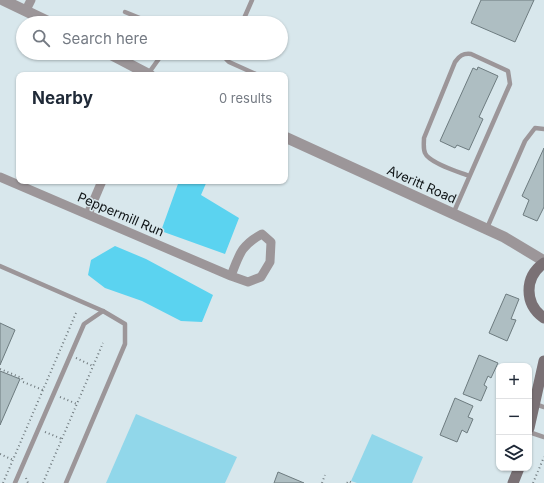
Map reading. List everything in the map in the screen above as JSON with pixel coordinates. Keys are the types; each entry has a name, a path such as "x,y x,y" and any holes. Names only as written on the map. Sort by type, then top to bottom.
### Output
{"main road":[{"path":"544,262 534,272 528,293 533,307 544,318"},
{"path":"532,422 540,405 544,361"},
{"path":"513,483 518,471"}],"street":[{"path":"3,0 29,5 42,16"},
{"path":"121,60 143,72"},
{"name":"Averitt Road","path":"288,138 486,229 524,248 544,262"},
{"name":"Peppermill Run","path":"0,177 16,184"},
{"name":"Peppermill Run","path":"17,184 231,276 248,282 261,278 270,262 271,242 262,234 250,241 242,250 231,276"},
{"path":"88,214 101,184"}],"lane":[{"path":"245,16 252,0"},
{"path":"125,12 135,16"},
{"path":"453,214 510,84 508,71 471,54 465,53 459,56 454,62 424,138 424,146 425,154 430,160 469,176"},
{"path":"151,72 159,60"},
{"path":"227,60 251,72"},
{"path":"486,229 525,142 535,128 544,129"},
{"path":"0,266 103,311 125,324 125,344 66,483"},
{"path":"15,483 84,324 103,311"},
{"path":"532,433 544,438"}],"path":[{"path":"3,483 76,313"},
{"path":"43,483 103,343"},
{"path":"71,356 93,366"},
{"path":"0,369 22,378 23,382 43,390"},
{"path":"54,395 77,404"},
{"path":"38,430 62,439"},
{"path":"0,454 13,460"},
{"path":"533,483 544,457"},
{"path":"322,483 325,474"},
{"path":"347,483 349,481 352,483"}],"shaded area":[{"path":"178,184 206,184 201,195 239,218 225,254 161,231"},
{"path":"115,246 146,259 213,295 202,322 181,321 142,301 105,288 88,275 91,260"},
{"path":"136,414 237,457 225,483 106,483"},
{"path":"372,434 423,457 412,483 357,483 351,481"}],"building":[{"path":"481,0 534,0 515,42 471,23"},
{"path":"478,67 498,76 479,117 483,119 469,150 457,145 455,148 440,141 473,68 477,70"},
{"path":"544,148 544,207 537,221 523,215 529,200 522,196"},
{"path":"506,294 519,299 511,319 516,320 507,341 489,333"},
{"path":"0,323 15,330 0,365"},
{"path":"479,355 498,363 496,363 496,367 491,378 488,376 484,385 487,387 481,401 463,394"},
{"path":"0,371 20,379 0,425"},
{"path":"455,398 473,406 468,417 473,419 467,433 462,430 457,442 440,435"},
{"path":"278,472 304,483 274,483"}]}
